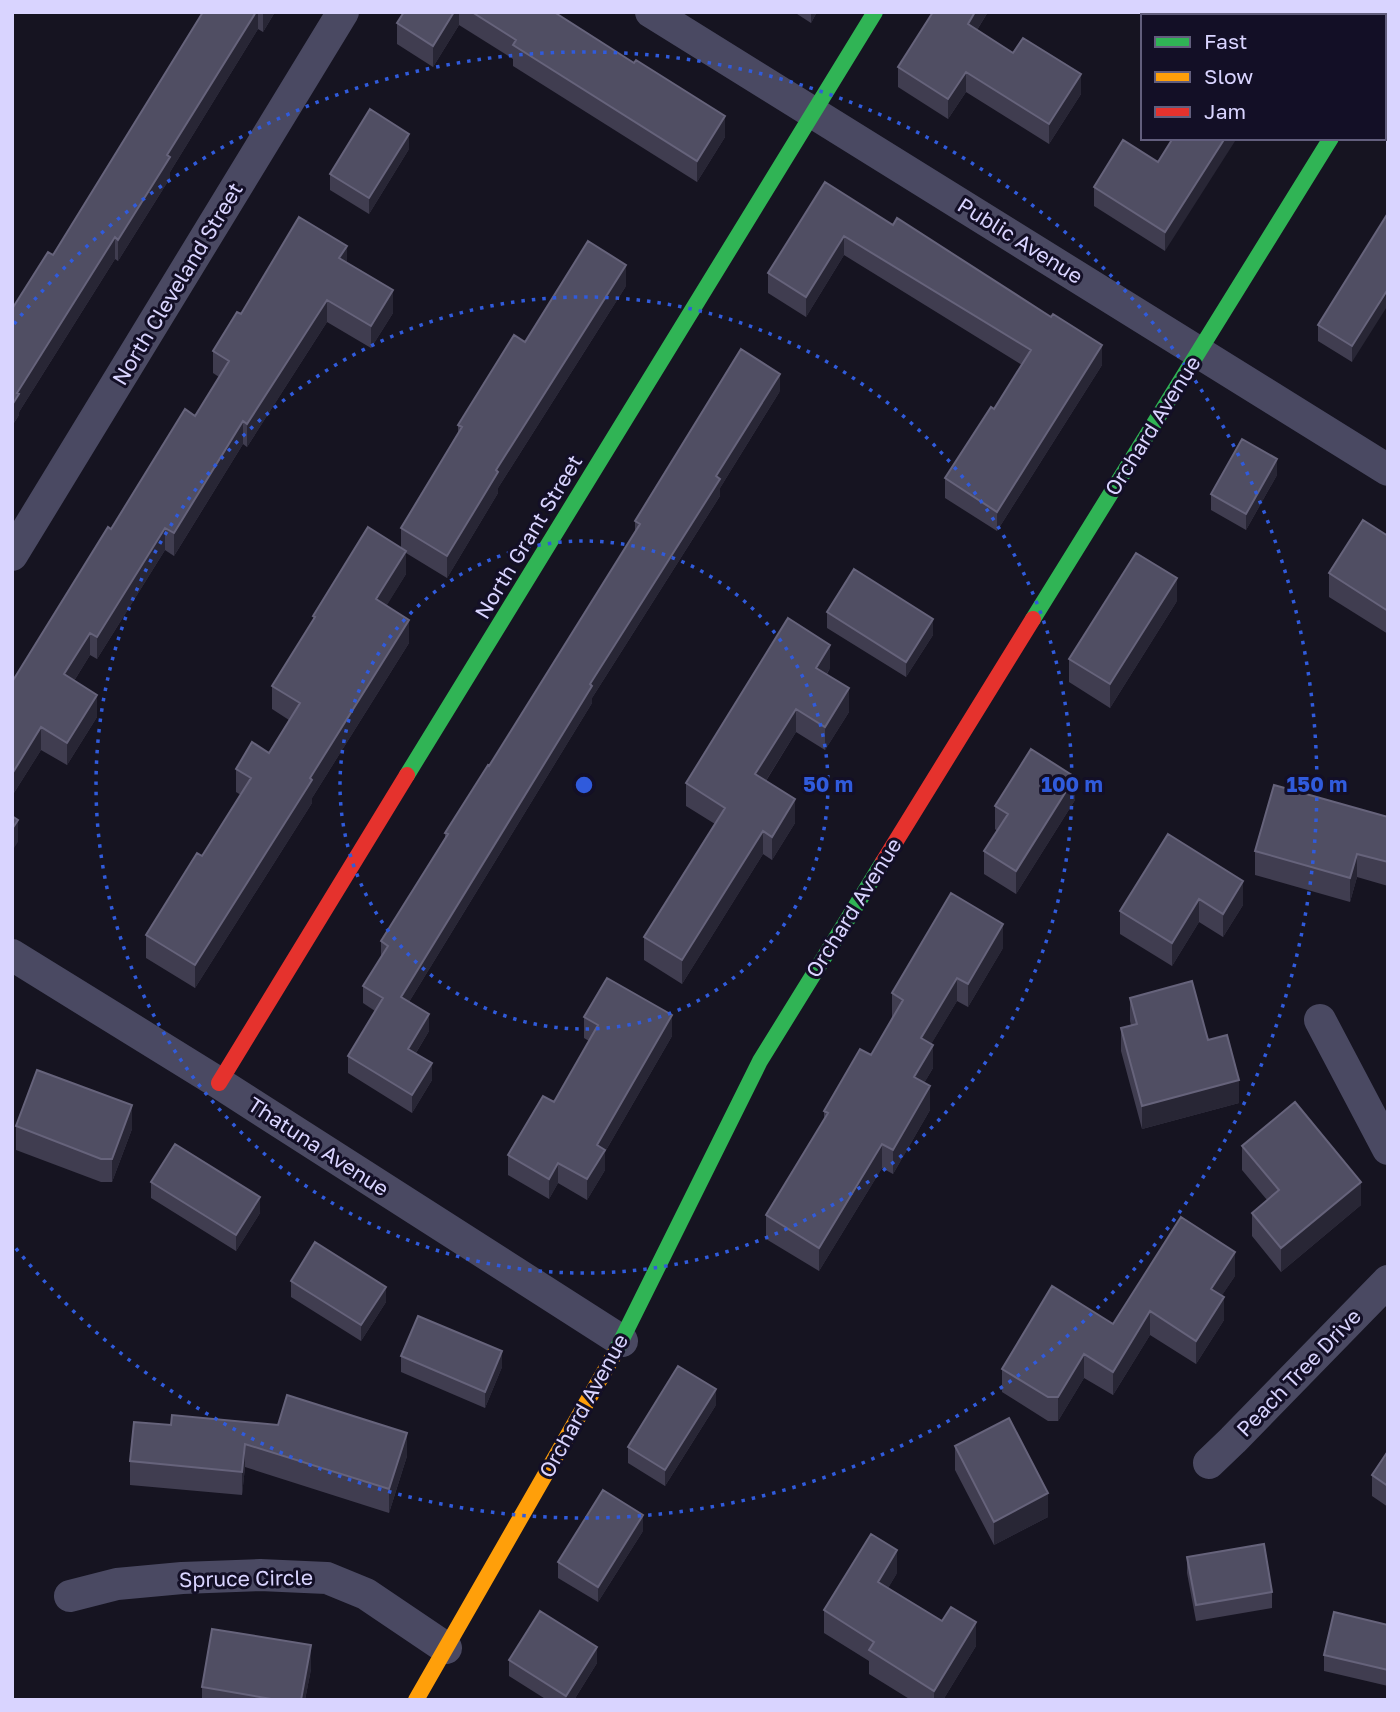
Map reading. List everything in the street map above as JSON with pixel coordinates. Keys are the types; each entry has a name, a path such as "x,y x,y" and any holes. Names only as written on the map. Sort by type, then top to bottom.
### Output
{"street":[{"name":"North Cleveland Street","path":"12,555 344,12"},
{"name":"Public Avenue","path":"651,12 1388,470"},
{"name":"North Grant Street","path":"219,1083 875,12"},
{"name":"Orchard Avenue","path":"416,1700 622,1341 760,1061 1330,140"},
{"name":"Thatuna Avenue","path":"12,955 219,1083 622,1341"},
{"path":"1320,1020 1388,1149"},
{"name":"Peach Tree Drive","path":"1209,1462 1388,1281"},
{"name":"Spruce Circle","path":"70,1596 117,1584 182,1578 260,1575 327,1578 366,1594 446,1648"}],"building":[{"path":"203,12 256,12 167,155 170,157 118,240 115,237 12,405 12,309 48,252 53,255"},
{"path":"404,12 454,12 433,46 397,23"},
{"path":"472,12 554,12 725,116 697,161 513,45 516,40"},
{"path":"933,12 975,12 968,24 1013,53 1023,38 1081,74 1049,124 966,72 948,99 898,67"},
{"path":"1251,12 1310,12 1309,14 1250,14"},
{"path":"370,109 409,134 369,198 330,174"},
{"path":"1123,140 1158,162 1172,140 1224,140 1165,232 1094,187"},
{"path":"825,182 893,225 897,218 1051,317 1053,314 1102,345 997,512 945,478 991,407 994,409 1031,350 844,236 806,297 768,273"},
{"path":"1388,213 1388,289 1352,346 1318,325"},
{"path":"299,217 347,246 339,258 393,290 371,326 327,300 247,424 243,421 174,533 165,528 97,637 90,633 64,674 97,695 67,743 41,727 12,774 12,682 185,409 195,416 229,361 213,351 237,312 241,314"},
{"path":"588,241 626,265 496,470 498,472 447,556 401,528 462,427 458,425 514,335 525,342"},
{"path":"741,349 780,374 716,476 720,479 590,684 592,686 401,997 429,1014 408,1049 432,1063 412,1095 348,1056 383,998 363,986 388,946 381,941 448,834 445,833 640,524 635,521"},
{"path":"1242,439 1277,459 1246,514 1211,494"},
{"path":"1363,520 1388,536 1388,611 1329,573"},
{"path":"368,527 406,551 376,599 409,620 195,965 146,935 197,853 202,856 251,778 236,769 252,742 269,753 300,703 272,686"},
{"path":"1136,553 1177,578 1110,684 1069,659"},
{"path":"854,569 933,619 906,662 827,612"},
{"path":"788,618 830,645 816,668 849,688 825,727 796,709 755,774 795,799 772,837 763,831 682,960 644,937 725,808 686,783"},
{"path":"1031,749 1075,777 1016,871 984,851 1008,814 995,806"},
{"path":"1274,785 1388,817 1388,862 1357,854 1350,878 1255,851"},
{"path":"12,816 18,820 12,829"},
{"path":"1168,834 1243,881 1223,914 1199,899 1172,943 1120,911"},
{"path":"951,893 1003,924 968,984 957,978 921,1038 933,1045 914,1077 930,1086 893,1150 882,1144 819,1248 766,1215 828,1113 824,1111 860,1049 871,1055 903,1000 892,993"},
{"path":"607,978 672,1015 597,1145 605,1150 587,1179 558,1163 549,1179 508,1155 543,1096 554,1102 598,1025 584,1017"},
{"path":"1192,981 1208,1040 1227,1035 1239,1080 1142,1106 1121,1028 1137,1024 1130,998"},
{"path":"37,1070 132,1105 112,1159 101,1159 16,1126"},
{"path":"1295,1102 1361,1182 1281,1248 1252,1213 1279,1190 1242,1146"},
{"path":"175,1144 260,1197 236,1235 151,1182"},
{"path":"1181,1217 1235,1252 1211,1289 1224,1297 1196,1341 1150,1311 1113,1372 1084,1354 1058,1397 1048,1397 1002,1369 1052,1286 1113,1324"},
{"path":"315,1242 386,1287 361,1325 291,1281"},
{"path":"418,1316 502,1351 485,1392 401,1356"},
{"path":"678,1366 716,1389 665,1470 628,1447"},
{"path":"287,1395 407,1433 389,1489 245,1444 242,1472 130,1461 134,1422 171,1425 172,1415 278,1425"},
{"path":"1009,1418 1048,1493 994,1522 955,1446"},
{"path":"1388,1451 1388,1486 1372,1475"},
{"path":"603,1490 643,1515 598,1587 558,1562"},
{"path":"871,1534 897,1550 878,1582 942,1621 951,1607 976,1622 934,1691 869,1650 874,1642 824,1610"},
{"path":"1264,1544 1272,1592 1196,1605 1187,1557"},
{"path":"540,1611 597,1647 566,1696 509,1660"},
{"path":"1334,1612 1388,1625 1388,1670 1324,1655"},
{"path":"212,1629 311,1645 301,1700 277,1700 202,1687"}],"traffic: fast":[{"path":"407,775 875,12"},
{"path":"1033,619 1330,140"},
{"path":"615,1353 760,1061 883,862"}],"traffic: slow":[{"path":"416,1700 615,1353"}],"traffic: jam":[{"path":"883,862 1033,619"},
{"path":"219,1083 407,775"}]}
